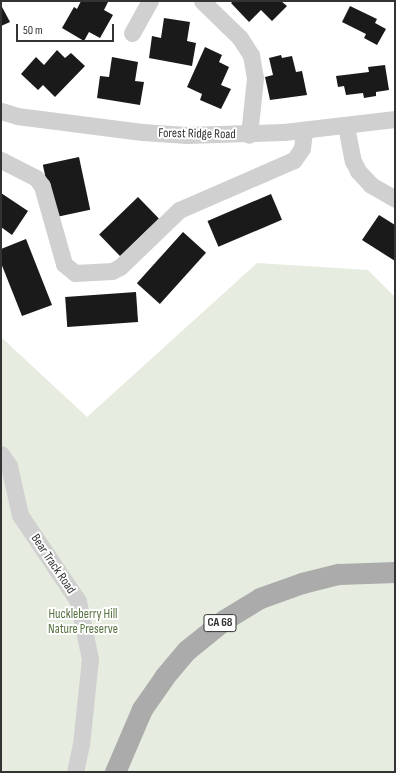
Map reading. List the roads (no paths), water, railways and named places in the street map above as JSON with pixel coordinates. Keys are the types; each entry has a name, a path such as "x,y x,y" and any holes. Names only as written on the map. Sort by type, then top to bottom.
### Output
{"main road":[{"name":"CA 68","path":"115,772 142,709 155,690 187,650 224,620 260,598 302,583 339,574 395,572"}],"street":[{"path":"132,33 150,1"},
{"path":"202,1 240,38 251,55 255,78 249,135"},
{"name":"Forest Ridge Road","path":"1,110 17,116 142,132 249,135 346,126 395,119"},
{"path":"346,126 353,161 358,171 371,185 395,199"},
{"path":"1,160 36,178 42,186 64,264 75,273 112,271 120,267 179,210 294,160 302,148 304,130"},
{"name":"Bear Track Road","path":"1,454 9,466 20,516 78,601 90,659 82,736 75,772"}],"park label":[{"name":"Huckleberry Hill Nature Preserve","path":"83,622"}]}
